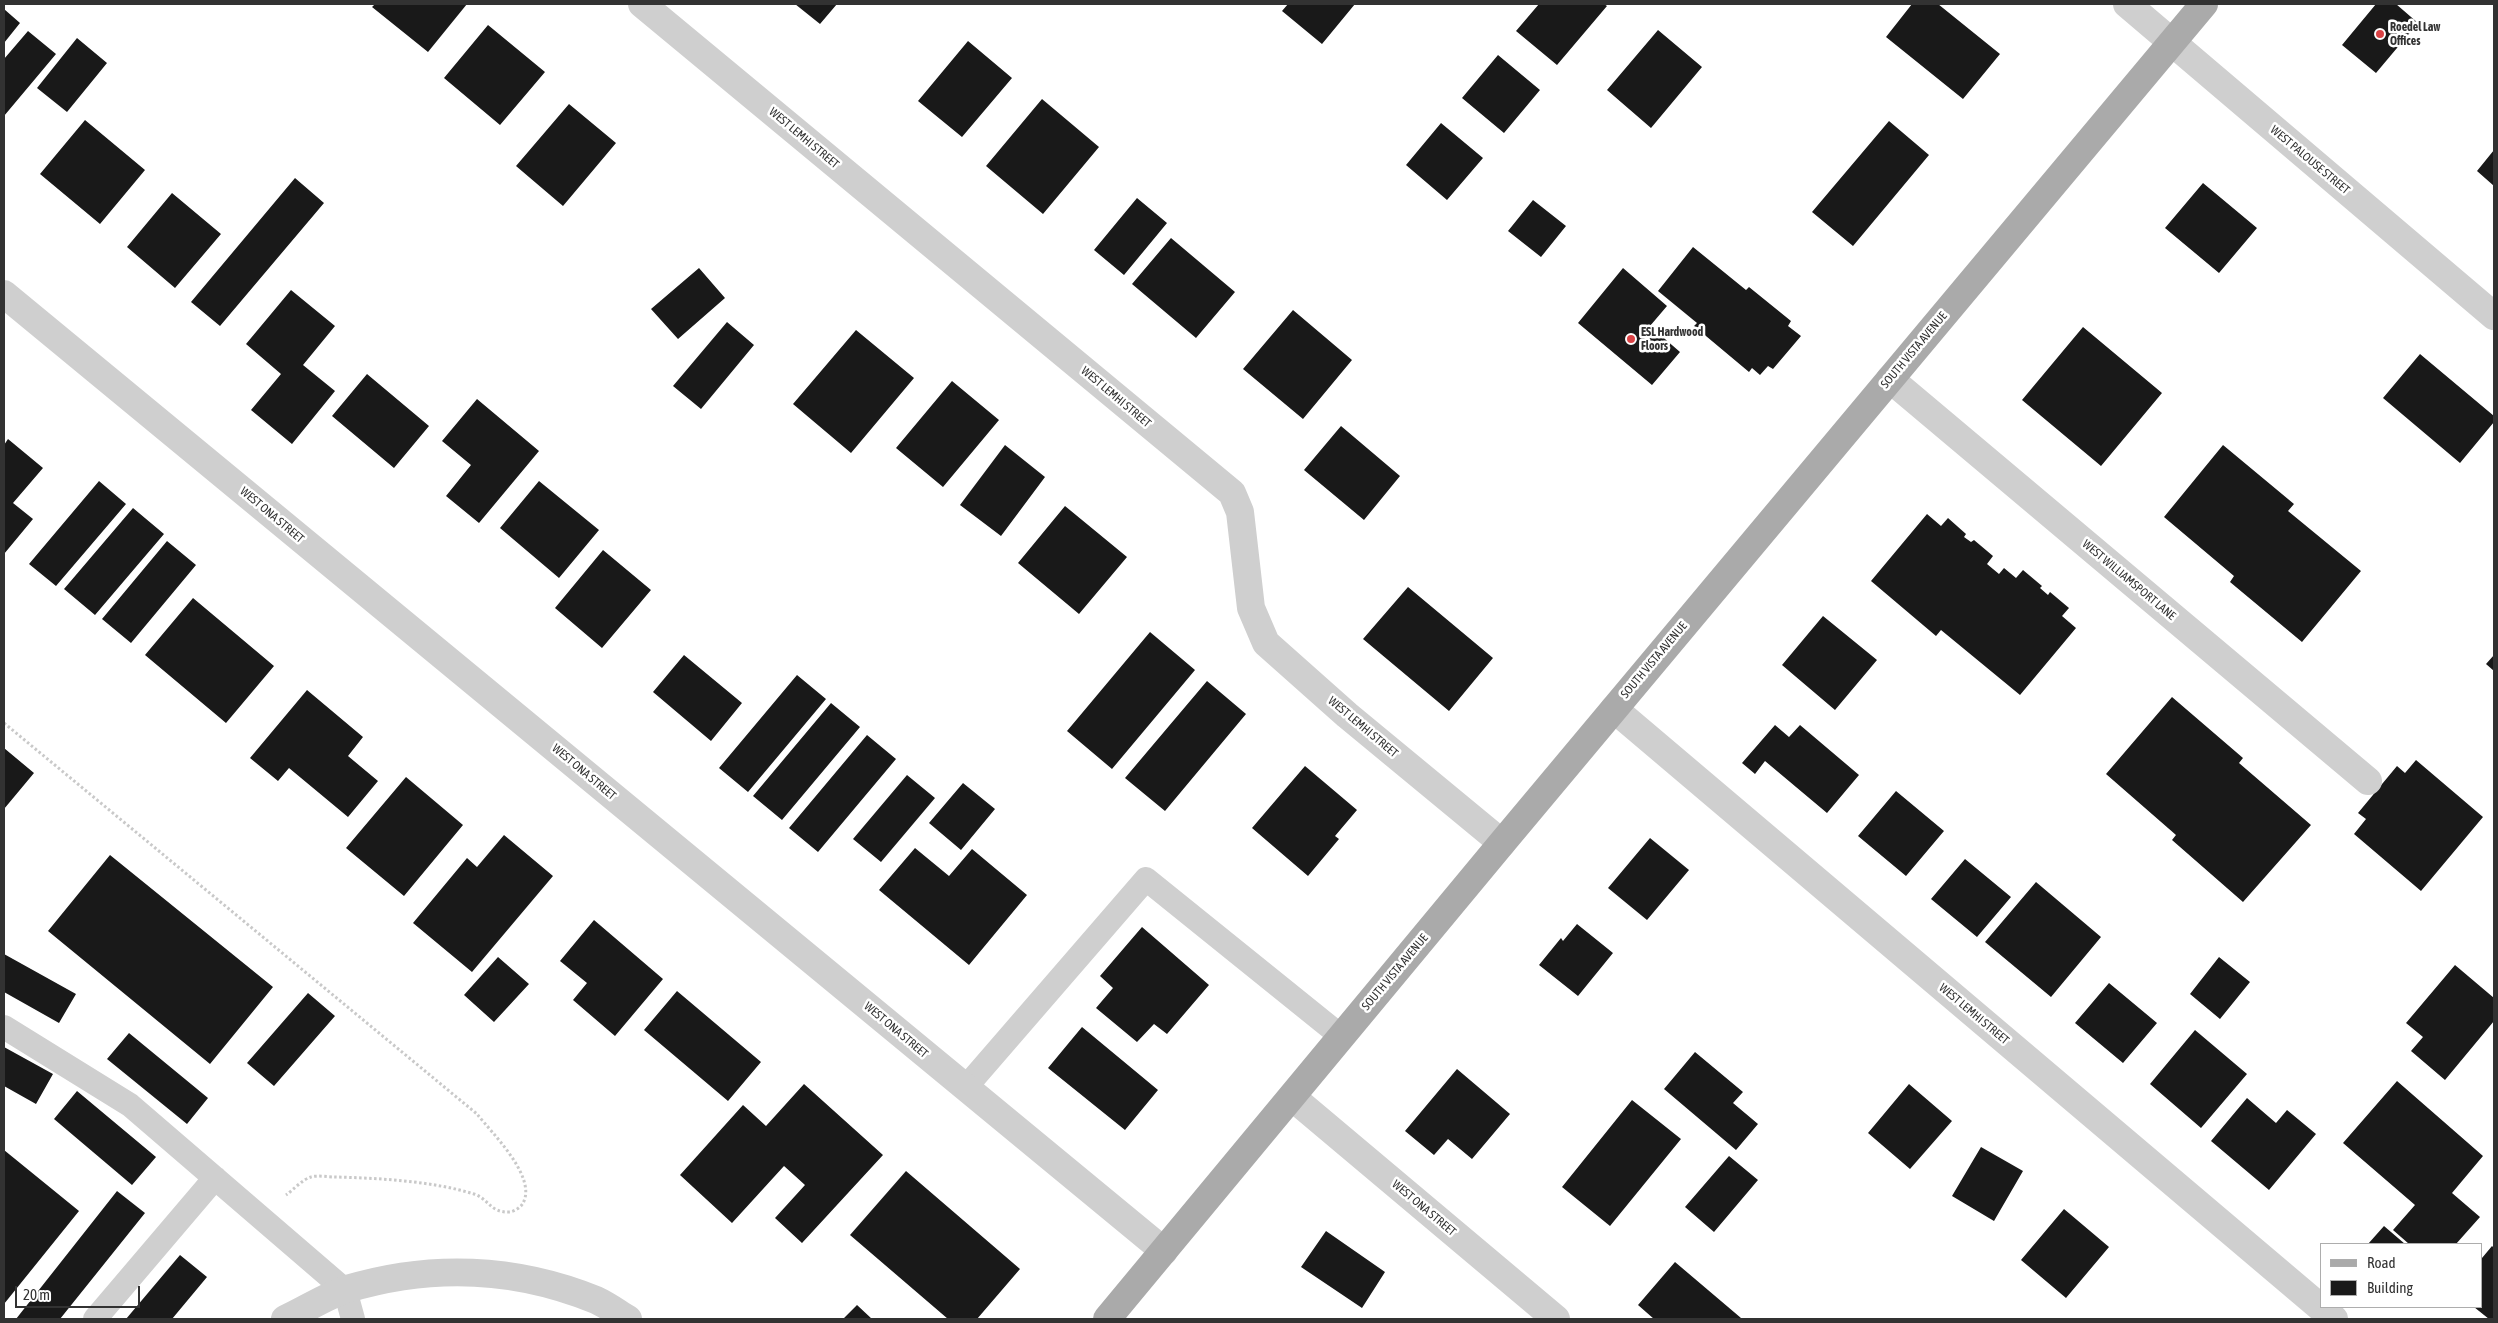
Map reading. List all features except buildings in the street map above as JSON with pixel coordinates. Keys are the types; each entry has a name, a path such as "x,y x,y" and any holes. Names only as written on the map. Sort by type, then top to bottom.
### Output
{"main road":[{"name":"SOUTH VISTA AVENUE","path":"1107,1319 1502,843 2204,4"}],"street":[{"name":"WEST LEMHI STREET","path":"642,4 1232,493 1240,512 1251,608 1266,643 1347,715 1502,843"},
{"name":"WEST PALOUSE STREET","path":"2127,4 2494,316"},
{"name":"WEST ONA STREET","path":"4,294 1164,1251"},
{"name":"WEST WILLIAMSPORT LANE","path":"1890,379 2368,781"},
{"name":"WEST LEMHI STREET","path":"1614,709 2320,1307"},
{"name":"WEST ONA STREET","path":"1292,1097 1556,1319"},
{"path":"285,1319 345,1290 415,1273 469,1271 535,1280 597,1300 628,1319"},
{"name":"WEST LEMHI STREET","path":"2321,1308 2334,1319"}],"lane":[{"path":"966,1087 1146,879 1342,1037"},
{"path":"4,1027 130,1105 345,1290 353,1319"},
{"path":"95,1319 215,1178"}],"path":[{"path":"4,723 477,1114 511,1156 525,1181 526,1199 522,1206 512,1212 500,1211 491,1208 480,1196 456,1188 365,1178 311,1177 284,1196"}],"place":[{"name":"Roedel Law Offices","path":"2380,34"},
{"name":"ESL Hardwood Floors","path":"1631,339"}]}
